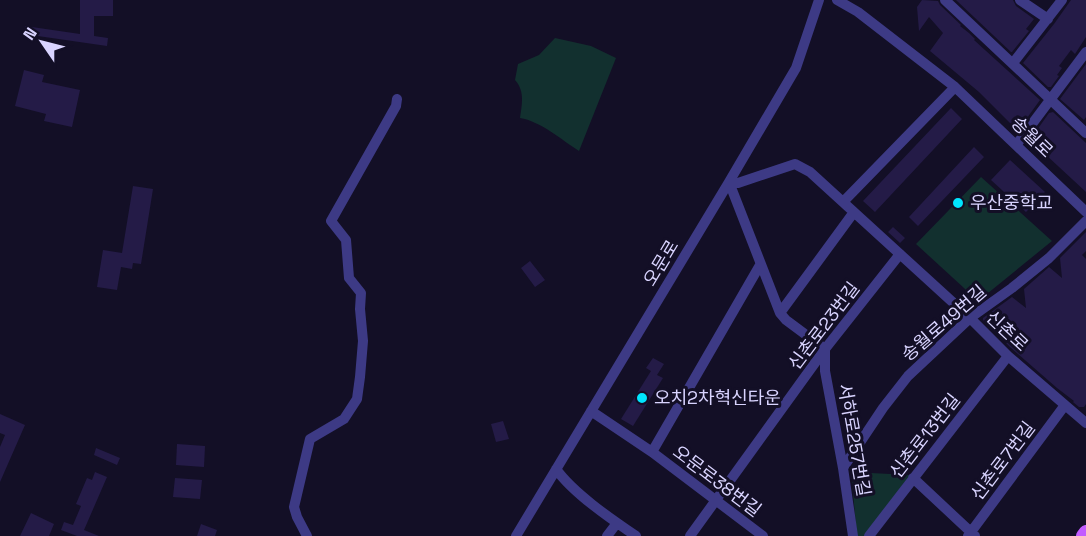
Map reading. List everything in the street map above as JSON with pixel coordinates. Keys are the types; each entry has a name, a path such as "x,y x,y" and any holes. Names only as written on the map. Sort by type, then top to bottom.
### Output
{"main road":[{"path":"1083,536 1086,532"}],"street":[{"name":"오문로","path":"516,536 796,68 819,0"},
{"path":"837,0 858,12 955,87 843,202"},
{"path":"945,0 1086,133"},
{"path":"1020,0 1048,19"},
{"path":"1013,63 1062,0"},
{"path":"1017,144 1086,52"},
{"name":"송월로","path":"955,87 1086,212"},
{"path":"307,536 294,507 310,439 344,418 357,399 363,341 361,293 350,278 346,240 331,221 396,106 397,99"},
{"name":"신촌로","path":"729,182 738,183 795,164 810,172 970,318 1008,356 1085,420"},
{"path":"729,182 780,313 825,350"},
{"path":"780,313 854,212"},
{"name":"송월로49번길","path":"843,468 908,376 970,318 1049,258 1086,221"},
{"name":"신촌로23번길","path":"690,536 825,350 900,254"},
{"name":"오문로38번길","path":"652,452 760,265"},
{"name":"서하로257번길","path":"825,350 825,371 853,536"},
{"name":"신촌로13번길","path":"869,536 1008,356"},
{"name":"신촌로7번길","path":"971,535 1065,405"},
{"name":"오문로38번길","path":"591,411 652,452 763,536"},
{"path":"556,469 564,481 636,536"},
{"path":"913,478 971,535"},
{"path":"607,536 617,523"}],"green space":[{"path":"555,38 591,46 616,58 579,151 543,127 520,118 522,93 515,80 518,64 539,55"},
{"path":"981,177 1052,241 977,302 916,244"},
{"path":"851,472 910,475 864,536 857,536"}],"building":[{"path":"80,0 113,0 113,16 94,16 94,36 108,38 107,46 24,34 25,26 80,34"},
{"path":"922,0 938,1 974,40 1040,100 1019,129 1017,130 979,92 930,51 943,33 929,17 919,31 917,7"},
{"path":"956,0 1013,0 1016,6 1034,19 1026,29 1029,31 1011,52"},
{"path":"1071,0 1086,0 1086,37 1075,54 1071,50 1059,66 1062,68 1057,75 1059,76 1051,87 1048,87 1023,63"},
{"path":"1086,64 1086,117 1084,120 1060,99"},
{"path":"24,70 44,75 42,82 80,90 72,127 44,121 46,114 15,106"},
{"path":"951,108 962,119 875,212 863,201"},
{"path":"1053,112 1086,143 1086,192 1031,142 1049,113"},
{"path":"974,147 984,157 918,226 909,217"},
{"path":"1010,160 1045,192 1026,212 991,180"},
{"path":"133,186 153,189 141,264 133,263 132,269 121,267 117,290 97,287 103,250 122,253"},
{"path":"893,227 905,238 900,243 888,232"},
{"path":"1086,232 1086,251 1082,255 1086,259 1086,404 1084,407 1079,407 1010,347 983,318 1012,297 1026,308 1024,289 1049,267 1062,278 1060,258"},
{"path":"530,261 545,280 535,287 521,268"},
{"name":"오치2차혁신타운","path":"653,358 664,364 657,375 663,378 633,426 621,419 651,371 646,368"},
{"path":"0,414 25,425 0,482 0,447 5,435 0,433"},
{"path":"503,421 509,439 496,442 491,424"},
{"path":"177,444 205,446 204,467 176,465"},
{"path":"96,448 120,458 117,465 94,455"},
{"path":"95,472 107,477 84,530 99,536 77,536 61,530 64,522 73,525 81,506 76,504 87,478 92,480"},
{"path":"175,478 202,480 200,499 173,497"},
{"path":"31,513 54,524 49,536 20,536"},
{"path":"201,524 217,530 215,536 197,536"}],"place":[{"name":"우산중학교","path":"958,203"},
{"name":"오치2차혁신타운","path":"642,398"}]}
